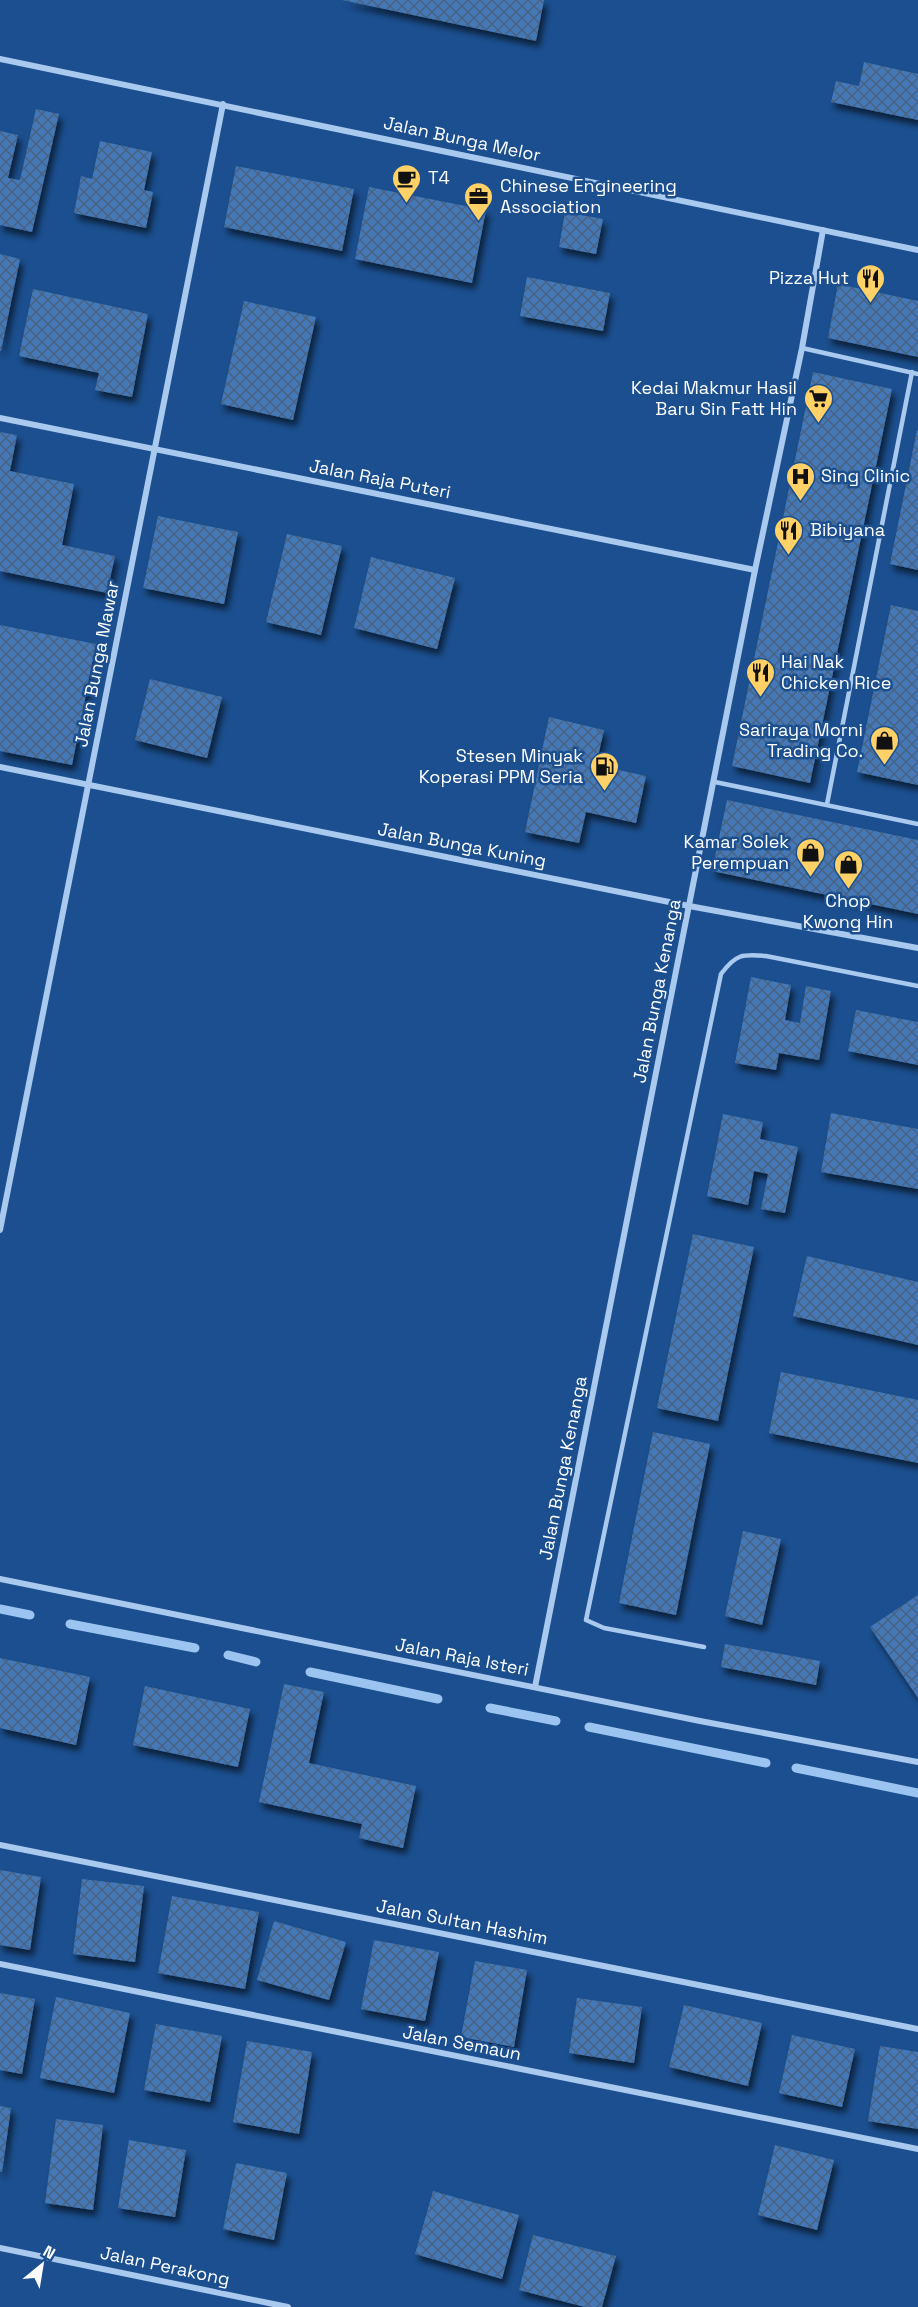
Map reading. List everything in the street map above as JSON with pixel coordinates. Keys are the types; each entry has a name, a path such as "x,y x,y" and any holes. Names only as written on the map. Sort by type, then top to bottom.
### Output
{"street":[{"name":"Jalan Bunga Melor","path":"0,59 918,250"},
{"name":"Jalan Bunga Mawar","path":"0,1230 223,104"},
{"name":"Jalan Bunga Kenanga","path":"535,1687 755,570 802,348 823,230"},
{"name":"Jalan Raja Puteri","path":"0,418 755,570"},
{"name":"Jalan Bunga Kuning","path":"0,767 689,906 918,948"},
{"name":"Jalan Raja Isteri","path":"0,1579 918,1762"},
{"name":"Jalan Sultan Hashim","path":"0,1845 918,2029"},
{"name":"Jalan Semaun","path":"0,1964 918,2149"},
{"name":"Jalan Perakong","path":"0,2248 288,2307"}],"lane":[{"path":"802,348 915,373 827,804"},
{"path":"715,782 918,824"},
{"path":"704,1647 604,1628 586,1620 721,974 732,959 746,954 918,986"}],"building":[{"path":"342,0 544,0 536,41"},
{"path":"864,62 918,74 918,120 831,102 836,81 859,86"},
{"path":"36,109 59,114 32,232 0,225 0,131 18,135 8,178 20,180"},
{"path":"100,141 152,152 144,190 153,192 146,228 74,213 81,176 92,179"},
{"path":"236,166 354,189 342,251 224,227"},
{"path":"369,187 486,210 472,283 355,259"},
{"path":"565,212 603,219 596,254 559,247"},
{"path":"0,254 20,259 1,351 0,351"},
{"path":"527,277 610,293 603,331 520,316"},
{"path":"838,284 918,301 918,357 828,338"},
{"path":"33,289 148,314 132,397 95,390 99,373 19,356"},
{"path":"244,301 316,317 293,420 221,404"},
{"path":"813,372 892,389 810,783 732,766"},
{"path":"918,431 918,570 890,564"},
{"path":"0,432 17,435 10,471 74,484 62,545 115,556 107,593 0,571"},
{"path":"158,516 238,532 224,604 143,588"},
{"path":"287,534 342,546 321,635 266,622"},
{"path":"371,557 455,578 437,649 354,628"},
{"path":"891,605 918,611 918,785 857,772"},
{"path":"0,625 96,644 72,765 0,751"},
{"path":"150,679 222,697 207,758 135,740"},
{"path":"549,717 604,730 596,765 646,776 636,823 586,812 579,843 525,832"},
{"path":"727,800 918,840 918,914 712,871"},
{"path":"751,977 791,985 785,1020 800,1023 806,986 831,991 819,1060 779,1053 776,1070 735,1063"},
{"path":"856,1010 918,1022 918,1065 848,1051"},
{"path":"831,1113 918,1129 918,1189 821,1172"},
{"path":"723,1114 763,1122 760,1139 798,1147 785,1213 761,1209 768,1174 754,1171 748,1205 707,1196"},
{"path":"693,1234 754,1247 718,1421 657,1408"},
{"path":"807,1256 918,1282 918,1345 793,1316"},
{"path":"781,1372 918,1400 918,1463 769,1433"},
{"path":"653,1432 710,1444 676,1615 619,1603"},
{"path":"743,1531 781,1539 762,1625 725,1616"},
{"path":"918,1595 918,1698 870,1627"},
{"path":"725,1644 820,1661 816,1685 721,1667"},
{"path":"0,1658 90,1677 76,1745 0,1728"},
{"path":"284,1684 324,1692 309,1763 416,1786 403,1848 359,1838 362,1824 259,1802"},
{"path":"145,1686 250,1709 238,1767 133,1745"},
{"path":"0,1870 41,1877 30,1950 0,1945"},
{"path":"82,1879 144,1886 135,1962 73,1954"},
{"path":"172,1896 259,1912 245,1989 158,1973"},
{"path":"274,1921 346,1942 329,2000 257,1980"},
{"path":"374,1940 439,1952 425,2021 361,2009"},
{"path":"475,1961 527,1970 514,2047 461,2037"},
{"path":"0,1993 35,1999 22,2074 0,2070"},
{"path":"56,1997 130,2013 114,2093 40,2078"},
{"path":"577,1998 642,2007 634,2063 569,2053"},
{"path":"684,2005 762,2023 748,2086 669,2067"},
{"path":"156,2024 222,2036 210,2102 144,2090"},
{"path":"792,2035 855,2049 842,2107 779,2093"},
{"path":"247,2041 312,2052 299,2134 233,2122"},
{"path":"880,2046 918,2052 918,2129 868,2121"},
{"path":"0,2106 11,2108 2,2172 0,2172"},
{"path":"56,2119 103,2125 93,2210 45,2203"},
{"path":"129,2140 186,2150 175,2217 118,2208"},
{"path":"775,2145 834,2160 817,2230 758,2215"},
{"path":"236,2163 287,2173 274,2240 223,2229"},
{"path":"433,2191 519,2215 502,2279 415,2254"},
{"path":"533,2235 616,2256 602,2307 585,2307 519,2290"}],"waterway":[{"path":"0,1609 30,1615"},
{"path":"70,1624 195,1648"},
{"path":"228,1655 256,1662"},
{"path":"310,1672 438,1699"},
{"path":"490,1708 556,1721"},
{"path":"589,1727 766,1763"},
{"path":"796,1768 918,1793"}],"place":[{"name":"T4","path":"407,204"},
{"name":"Chinese Engineering Association","path":"479,222"},
{"name":"Pizza Hut","path":"870,304"},
{"name":"Kedai Makmur Hasil Baru Sin Fatt Hin","path":"818,424"},
{"name":"Sing Clinic","path":"800,502"},
{"name":"Bibiyana","path":"789,556"},
{"name":"Hai Nak Chicken Rice","path":"760,698"},
{"name":"Sariraya Morni Trading Co.","path":"884,766"},
{"name":"Stesen Minyak Koperasi PPM Seria","path":"604,792"},
{"name":"Kamar Solek Perempuan","path":"810,878"},
{"name":"Chop Kwong Hin","path":"848,890"}]}
